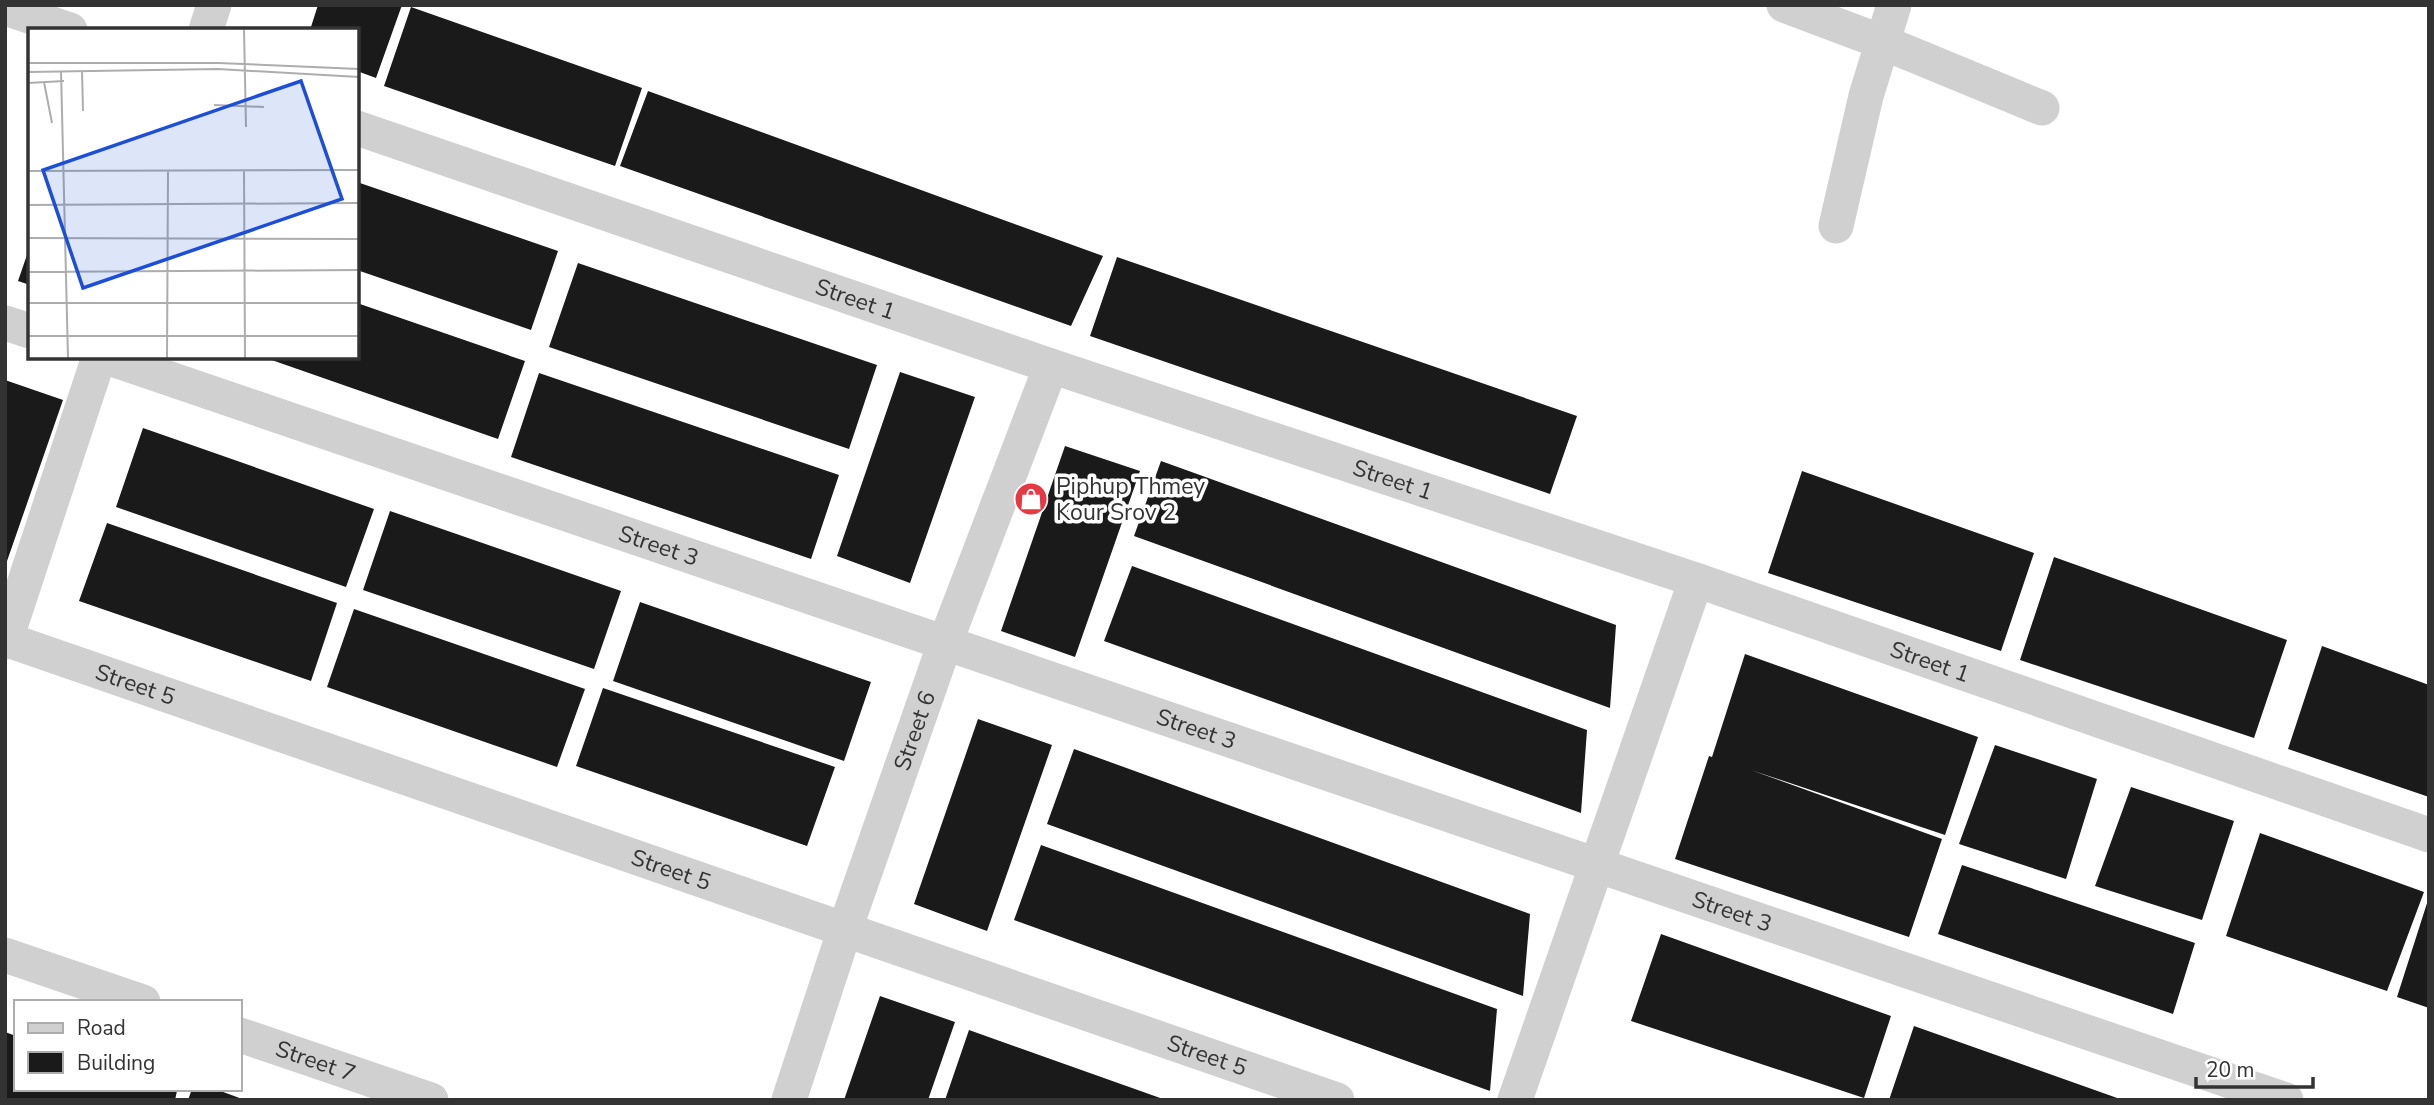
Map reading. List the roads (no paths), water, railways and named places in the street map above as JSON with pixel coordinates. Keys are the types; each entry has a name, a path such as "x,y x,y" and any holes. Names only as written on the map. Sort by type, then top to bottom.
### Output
{"street":[{"path":"207,28 214,5"},
{"path":"1784,5 2042,108"},
{"path":"1836,226 1866,96 1894,5"},
{"path":"5,8 64,28"},
{"name":"Street 1","path":"359,129 1051,366 1696,580 2429,835"},
{"path":"5,323 28,330"},
{"path":"6,640 98,359"},
{"name":"Street 3","path":"112,359 2286,1100"},
{"name":"Street 6","path":"789,1100 845,929 945,643 1051,366"},
{"path":"1516,1100 1696,580"},
{"name":"Street 5","path":"6,640 1337,1100"},
{"path":"5,955 137,1000"},
{"name":"Street 7","path":"242,1036 431,1100"}],"place":[{"name":"Piphup Thmey Kour Srov 2","path":"1031,499"}]}
